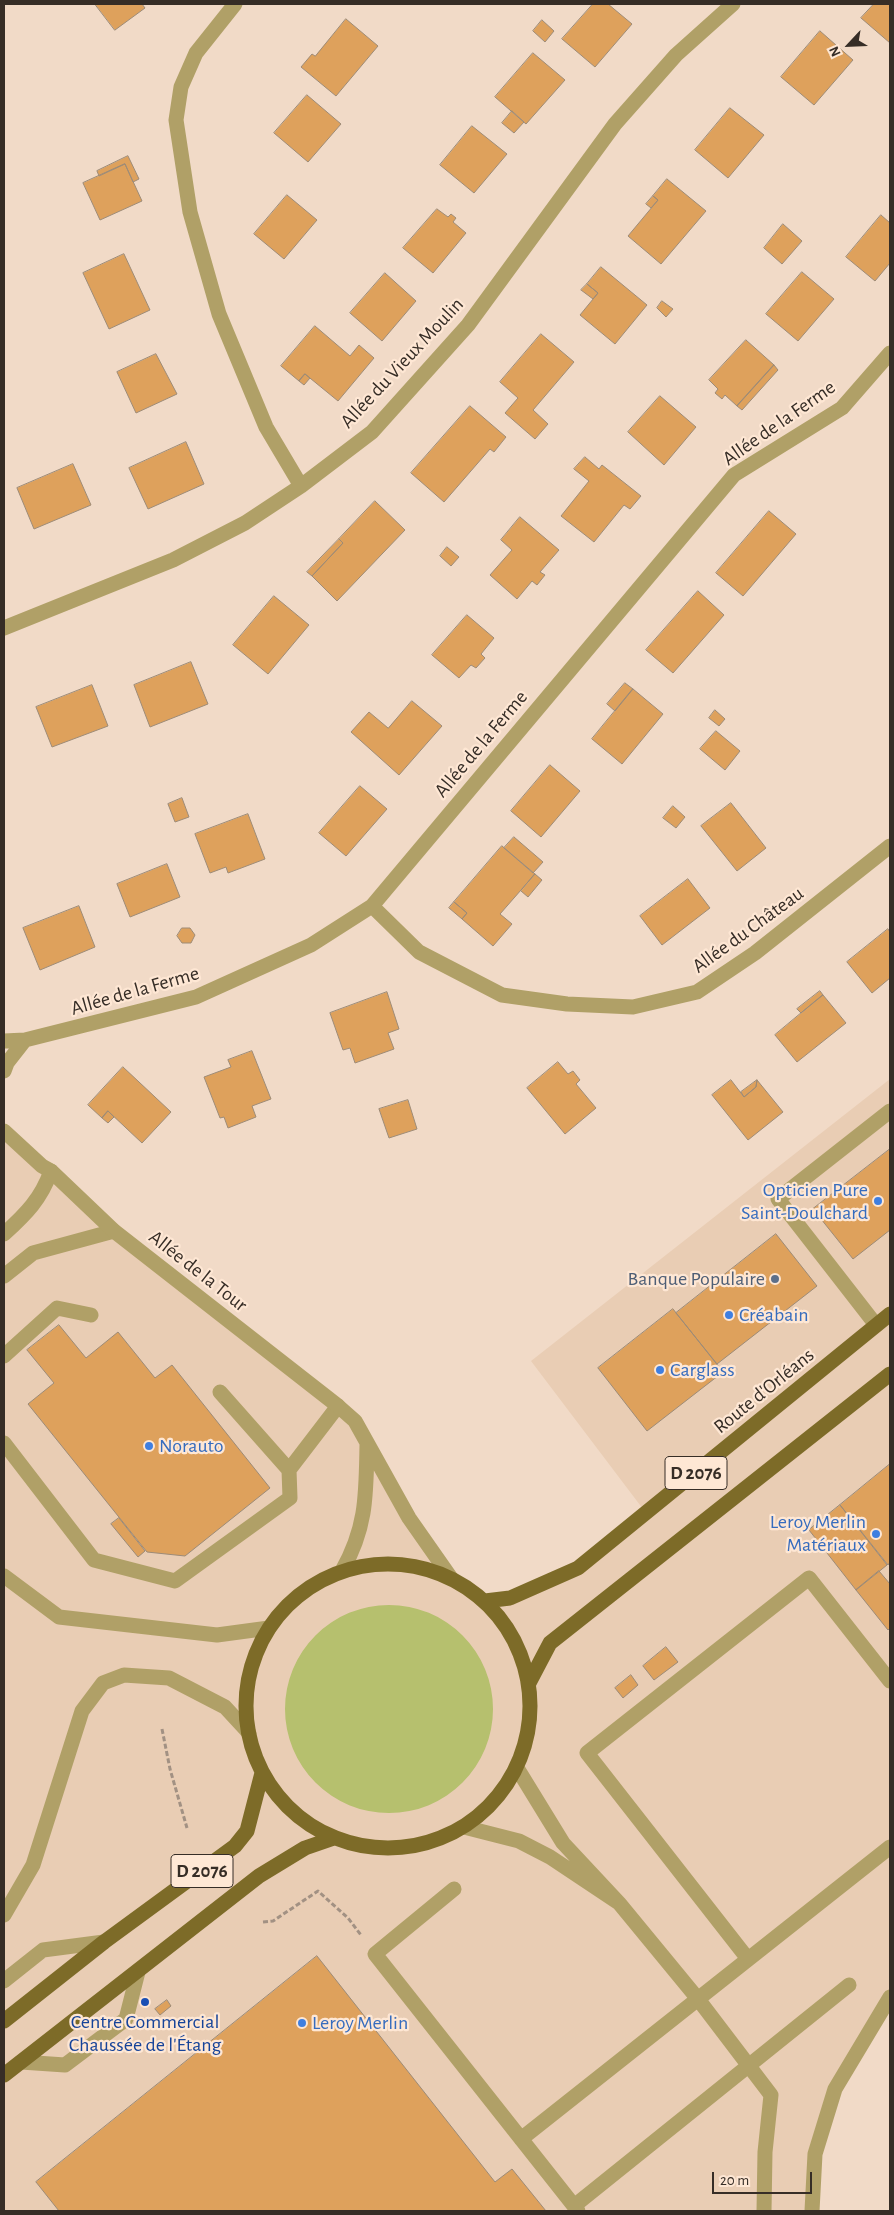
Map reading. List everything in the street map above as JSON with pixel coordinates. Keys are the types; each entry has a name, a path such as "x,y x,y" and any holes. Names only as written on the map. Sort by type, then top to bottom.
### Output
{"main road":[{"name":"Route d'Orléans","path":"485,1601 510,1598 578,1568 890,1314"},
{"name":"D 2076","path":"529,1683 550,1643 890,1374"},
{"path":"387,1563 418,1567 451,1578 485,1601 512,1636 529,1683 528,1734 517,1768 495,1805 464,1827 426,1844 377,1849 334,1838 294,1813 262,1773 249,1733 246,1701 253,1663 269,1628 301,1593 342,1571 387,1563"},
{"name":"D 2076","path":"4,2022 104,1942 235,1846 247,1831 262,1773"},
{"name":"D 2076","path":"4,2075 259,1876 305,1848 334,1838"}],"street":[{"path":"235,4 196,53 181,87 176,120 190,212 219,314 266,427 301,486"},
{"name":"Allée du Vieux Moulin","path":"4,628 173,560 245,523 301,486 372,432 462,332 615,124 676,55 732,4"},
{"name":"Allée de la Ferme","path":"4,1041 25,1040 196,997 311,945 372,906 734,475 842,408 890,353"},
{"name":"Allée du Château","path":"372,906 419,952 502,995 567,1004 633,1007 696,992 755,954 890,846"},
{"path":"4,1071 7,1063 25,1040"},
{"path":"876,1325 778,1200 890,1111"},
{"name":"Allée de la Tour","path":"4,1130 42,1166 52,1171 114,1231 355,1421 417,1530 451,1578"},
{"path":"4,1234 24,1215 44,1191 52,1171"},
{"path":"4,1276 33,1252 114,1231"},
{"path":"4,1356 57,1308 91,1315"},
{"path":"4,1443 94,1560 175,1580 290,1498 289,1470 220,1392"},
{"path":"289,1470 338,1406"},
{"name":"Allée de la Tour","path":"342,1571 355,1548 366,1501 367,1443"},
{"path":"4,1576 59,1617 217,1635 269,1628"},
{"path":"748,1959 587,1753 809,1578 890,1681"},
{"path":"4,1915 33,1865 82,1711 103,1683 124,1675 169,1678 225,1707 249,1733"},
{"path":"517,1768 563,1843 619,1903 698,1999 771,2095 765,2152 764,2211"},
{"path":"464,1827 519,1840 550,1857 619,1903"},
{"path":"521,2139 890,1847"},
{"path":"454,1889 375,1954 576,2209 849,1985"},
{"path":"4,1981 43,1950 104,1942"},
{"path":"21,2062 65,2065 126,2019 138,1972"},
{"path":"812,2211 814,2154 835,2089 890,1997"}],"path":[{"path":"162,1729 170,1769 187,1828"},
{"path":"263,1922 273,1921 318,1891 348,1918 375,1954"}],"shaded area":[{"path":"890,1079 890,1997 835,2089 815,2154 812,2211 4,2211 4,1131 338,1406 451,1578 485,1601 578,1568 646,1513 531,1361"}],"green space":[{"path":"379,1605 399,1605 419,1609 438,1617 463,1635 476,1651 485,1669 493,1699 489,1739 485,1749 476,1767 463,1783 447,1796 419,1809 399,1813 379,1813 359,1809 340,1801 315,1783 302,1767 289,1739 285,1719 285,1699 289,1679 297,1660 315,1635 331,1622 359,1609"}],"building":[{"path":"95,4 142,4 145,8 115,30"},
{"path":"593,4 608,4 632,24 595,67 562,39"},
{"path":"874,4 890,4 890,43 861,18"},
{"path":"346,19 378,46 336,96 301,67 312,54 315,56"},
{"path":"542,20 554,31 545,42 533,31"},
{"path":"820,31 853,60 814,105 781,77"},
{"path":"533,53 565,80 526,124 495,97"},
{"path":"307,95 341,124 308,162 274,133"},
{"path":"730,108 764,135 728,178 695,150"},
{"path":"512,111 524,122 514,133 502,123"},
{"path":"472,126 507,154 474,193 440,165"},
{"path":"128,156 139,179 133,182 125,164 99,176 97,171"},
{"path":"125,164 142,201 100,220 83,183"},
{"path":"667,179 706,211 661,264 628,236 658,200 653,196"},
{"path":"287,195 317,220 284,259 254,234"},
{"path":"653,196 658,200 651,208 646,204"},
{"path":"437,209 448,217 451,214 456,218 453,222 466,233 433,273 403,248"},
{"path":"881,215 890,223 890,263 875,281 846,257"},
{"path":"783,224 802,241 782,264 764,248"},
{"path":"124,254 150,310 109,329 83,273"},
{"path":"601,267 647,305 615,344 580,315 598,293 587,284"},
{"path":"802,272 834,299 798,341 766,314"},
{"path":"385,273 416,301 382,341 350,313"},
{"path":"587,284 598,293 593,299 581,290"},
{"path":"662,301 673,309 666,317 657,308"},
{"path":"315,326 350,356 359,345 374,358 338,401 305,374 299,381 281,366"},
{"path":"541,334 574,362 533,410 548,424 535,439 505,413 518,398 500,382"},
{"path":"746,340 774,365 737,406 725,395 722,399 715,393 718,389 709,380"},
{"path":"156,354 177,394 136,413 117,372"},
{"path":"774,365 778,370 742,410 737,406"},
{"path":"305,374 310,378 304,385 299,381"},
{"path":"660,396 696,427 664,465 628,432"},
{"path":"470,406 506,437 494,452 490,449 444,502 411,473"},
{"path":"186,442 204,484 148,509 129,468"},
{"path":"585,457 599,469 602,465 641,496 630,509 624,505 594,542 561,516 589,481 574,469"},
{"path":"73,464 91,505 34,529 17,488"},
{"path":"375,501 405,530 337,601 312,576 343,543 339,539"},
{"path":"769,511 796,534 743,596 716,573"},
{"path":"520,517 559,550 540,572 545,575 537,585 532,581 517,599 490,575 512,550 501,540"},
{"path":"339,539 343,543 312,576 307,572"},
{"path":"447,547 459,557 451,566 440,556"},
{"path":"698,591 724,615 673,673 646,650"},
{"path":"274,596 309,625 268,674 233,645"},
{"path":"467,615 494,638 481,654 485,658 476,668 471,665 459,678 432,655"},
{"path":"191,662 208,704 150,727 134,685"},
{"path":"625,683 633,689 615,711 607,704"},
{"path":"92,685 108,726 52,747 36,707"},
{"path":"633,689 663,714 622,764 592,739"},
{"path":"412,701 442,726 399,775 351,732 369,712 388,728"},
{"path":"715,710 725,719 719,726 709,718"},
{"path":"716,731 740,751 725,770 700,749"},
{"path":"550,765 580,791 541,837 511,811"},
{"path":"360,786 387,809 346,856 319,833"},
{"path":"182,798 189,817 175,822 168,804"},
{"path":"731,803 766,848 737,871 701,826"},
{"path":"673,806 685,817 676,828 663,818"},
{"path":"248,814 265,859 228,873 226,867 210,873 195,834"},
{"path":"514,837 543,862 533,873 504,848"},
{"path":"502,846 535,874 500,914 512,924 493,946 462,919 467,913 454,902"},
{"path":"167,864 180,897 130,917 117,884"},
{"path":"535,874 542,880 528,897 521,891"},
{"path":"688,879 710,908 662,945 640,916"},
{"path":"454,902 467,913 462,919 449,908"},
{"path":"79,906 95,947 40,970 23,928"},
{"path":"182,928 190,928 195,935 191,943 182,943 177,936"},
{"path":"888,929 890,932 890,978 872,993 847,962"},
{"path":"820,991 823,995 801,1013 797,1009"},
{"path":"387,992 399,1029 388,1033 394,1049 355,1063 350,1048 343,1050 330,1013"},
{"path":"823,995 846,1023 797,1062 775,1035"},
{"path":"252,1051 271,1099 252,1106 256,1117 228,1128 224,1117 220,1118 204,1077 231,1067 228,1060"},
{"path":"558,1062 568,1074 573,1071 580,1080 576,1084 596,1108 565,1134 527,1088"},
{"path":"123,1067 171,1112 142,1143 108,1111 102,1118 88,1105"},
{"path":"731,1080 744,1097 756,1087 757,1080 783,1112 748,1140 712,1095"},
{"path":"757,1080 756,1087 744,1097 741,1092"},
{"path":"408,1100 417,1129 389,1138 379,1109"},
{"path":"108,1111 114,1117 108,1123 102,1118"},
{"path":"890,1149 890,1230 853,1259 813,1209"},
{"path":"776,1234 817,1286 717,1364 676,1313"},
{"name":"Carglass","path":"673,1309 723,1372 647,1431 598,1368"},
{"name":"Norauto","path":"59,1325 86,1358 118,1332 155,1378 172,1365 270,1488 185,1556 147,1552 28,1404 54,1383 27,1350"},
{"name":"Leroy Merlin Matériaux","path":"890,1464 890,1562 888,1565 840,1505"},
{"path":"840,1505 887,1565 856,1590 809,1530"},
{"path":"119,1518 145,1551 138,1557 111,1524"},
{"path":"879,1571 890,1584 890,1628 888,1630 856,1590"},
{"path":"666,1647 678,1662 654,1680 643,1666"},
{"path":"631,1675 638,1685 623,1698 615,1688"},
{"name":"Leroy Merlin","path":"317,1956 495,2182 512,2169 546,2211 59,2211 36,2182"},
{"path":"167,2000 171,2006 160,2015 155,2009"}],"place":[{"name":"Opticien Pure Saint-Doulchard","path":"878,1201"},
{"name":"Banque Populaire","path":"775,1279"},
{"name":"Créabain","path":"729,1315"},
{"name":"Carglass","path":"660,1370"},
{"name":"Norauto","path":"149,1446"},
{"name":"Leroy Merlin Matériaux","path":"876,1534"},
{"name":"Centre Commercial Chaussée de l'Étang","path":"145,2002"},
{"name":"Leroy Merlin","path":"302,2023"}]}
